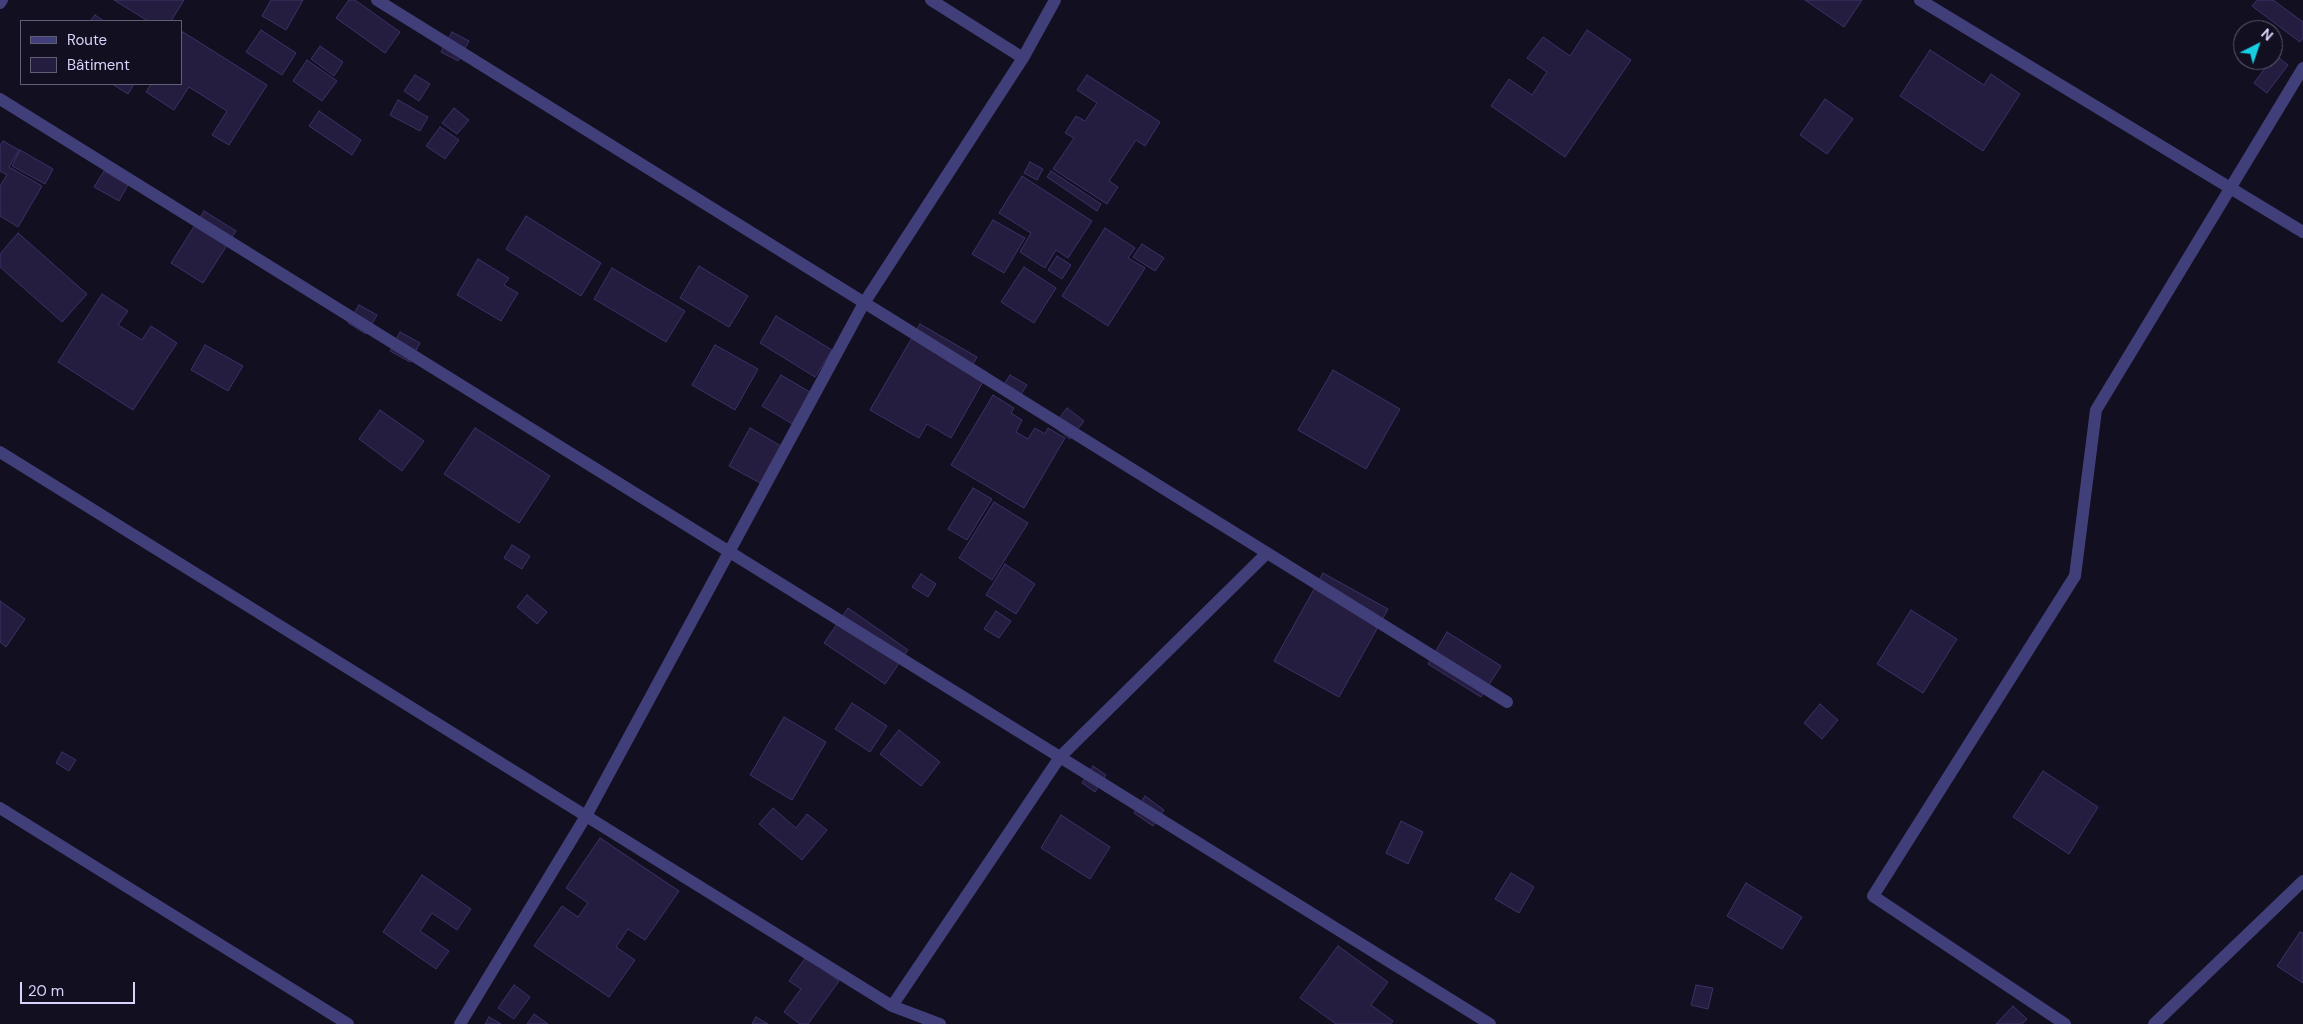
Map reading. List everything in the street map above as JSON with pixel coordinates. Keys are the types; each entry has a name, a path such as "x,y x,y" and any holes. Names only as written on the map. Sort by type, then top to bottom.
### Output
{"street":[{"path":"376,0 1507,702"},
{"path":"930,0 1023,58"},
{"path":"460,1024 586,816 864,303 1023,58 1055,0"},
{"path":"1920,0 2303,232"},
{"path":"2065,1024 1873,896 2075,576 2096,410 2303,68"},
{"path":"0,99 1490,1024"},
{"path":"0,452 892,1006 940,1024"},
{"path":"892,1006 1060,757 1267,553"},
{"path":"0,808 348,1024"},
{"path":"2154,1024 2303,880"}],"building":[{"path":"114,0 184,0 172,20 146,20"},
{"path":"271,0 303,0 286,30 262,16"},
{"path":"349,0 355,0 400,32 385,53 336,18"},
{"path":"1805,0 1862,0 1844,27"},
{"path":"2257,0 2273,0 2303,22 2303,38 2300,42 2283,29 2283,20 2271,20 2252,6"},
{"path":"95,15 102,20 91,20"},
{"path":"261,30 296,53 282,75 246,52"},
{"path":"1587,30 1631,60 1565,157 1491,106 1509,79 1532,95 1547,72 1527,58 1543,37 1570,56"},
{"path":"183,32 267,85 229,145 212,135 227,111 189,87 174,110 146,92 150,85 182,85"},
{"path":"452,32 469,41 458,61 441,52"},
{"path":"320,46 343,62 334,76 311,59"},
{"path":"1930,50 1984,85 1991,74 2020,94 1983,151 1900,96"},
{"path":"307,60 337,81 322,101 293,81"},
{"path":"2283,61 2288,65 2267,93 2254,83 2264,70 2283,70"},
{"path":"415,75 430,84 419,101 404,91"},
{"path":"1087,75 1160,122 1145,146 1136,140 1109,181 1118,187 1107,204 1053,169 1074,138 1065,133 1076,116 1085,121 1097,103 1077,90"},
{"path":"114,85 133,85 128,94"},
{"path":"1825,99 1853,119 1827,154 1800,135"},
{"path":"398,100 428,117 420,131 390,115"},
{"path":"454,108 469,120 457,134 442,123"},
{"path":"319,111 361,140 352,155 309,126"},
{"path":"440,127 459,140 445,159 426,146"},
{"path":"3,141 19,150 9,167 42,186 18,227 0,216 0,186 7,175 0,171 0,145"},
{"path":"20,150 53,169 45,184 12,166"},
{"path":"1030,162 1043,169 1037,180 1024,173"},
{"path":"104,171 128,185 119,201 94,187"},
{"path":"1051,171 1101,204 1097,211 1047,177"},
{"path":"1022,176 1092,221 1068,258 1056,250 1045,268 1020,252 1031,233 999,213"},
{"path":"204,211 236,231 203,283 171,263"},
{"path":"526,216 601,263 581,296 506,249"},
{"path":"993,220 1025,238 1004,273 972,254"},
{"path":"1105,228 1135,248 1128,258 1145,268 1108,326 1062,296"},
{"path":"18,233 87,294 62,322 0,267 0,254"},
{"path":"1142,244 1164,258 1155,271 1133,257"},
{"path":"1057,256 1071,265 1062,279 1048,270"},
{"path":"478,259 509,278 504,285 518,293 501,321 457,295"},
{"path":"699,266 748,296 729,327 680,298"},
{"path":"1024,267 1056,288 1034,323 1001,302"},
{"path":"612,268 685,311 666,342 594,299"},
{"path":"102,294 128,311 118,325 142,340 151,326 177,343 133,410 58,362"},
{"path":"359,305 377,315 366,334 348,323"},
{"path":"776,316 832,350 815,377 760,343"},
{"path":"920,324 977,357 973,364 988,373 951,438 927,424 919,438 870,410"},
{"path":"400,332 420,343 410,362 390,351"},
{"path":"205,345 243,366 228,391 191,370"},
{"path":"715,345 758,369 735,410 692,385"},
{"path":"1333,370 1400,409 1366,469 1298,430"},
{"path":"781,375 815,395 796,426 762,406"},
{"path":"1010,375 1027,385 1016,402 1000,391"},
{"path":"993,395 1014,408 1011,413 1022,420 1016,432 1028,439 1035,428 1045,434 1048,428 1065,438 1024,508 951,465"},
{"path":"1067,408 1084,421 1070,439 1053,426"},
{"path":"380,410 424,441 402,471 359,439"},
{"path":"475,428 550,476 519,523 444,474"},
{"path":"750,428 781,446 760,483 729,466"},
{"path":"973,488 992,499 967,540 948,529"},
{"path":"994,502 1028,523 992,580 959,558"},
{"path":"512,545 530,556 522,569 504,558"},
{"path":"1005,564 1035,584 1016,614 986,595"},
{"path":"1323,573 1388,609 1339,697 1274,661"},
{"path":"921,574 936,584 928,597 912,587"},
{"path":"527,595 547,612 537,624 517,607"},
{"path":"0,601 25,619 6,647 0,642"},
{"path":"848,608 908,650 885,684 824,643"},
{"path":"1911,610 1957,639 1923,693 1877,664"},
{"path":"996,611 1011,621 999,638 984,629"},
{"path":"1447,632 1501,666 1481,697 1428,664"},
{"path":"852,703 887,726 870,752 835,729"},
{"path":"1820,704 1838,720 1822,739 1804,723"},
{"path":"784,717 826,742 792,800 750,775"},
{"path":"899,730 940,762 921,786 880,754"},
{"path":"62,752 76,760 69,771 56,763"},
{"path":"1093,766 1106,775 1095,792 1082,783"},
{"path":"2043,771 2098,807 2069,854 2013,817"},
{"path":"1145,796 1164,810 1153,826 1134,813"},
{"path":"773,808 796,828 807,814 827,830 802,860 759,824"},
{"path":"1061,815 1110,847 1090,879 1041,848"},
{"path":"1401,821 1423,832 1408,864 1386,853"},
{"path":"600,838 679,891 645,940 628,929 616,947 635,960 609,997 534,946 562,906 578,917 588,903 566,888"},
{"path":"1511,873 1534,887 1519,913 1495,899"},
{"path":"422,875 471,909 457,930 432,913 420,931 449,951 436,969 383,932"},
{"path":"1746,883 1802,917 1782,949 1727,916"},
{"path":"2300,932 2303,933 2303,983 2277,966"},
{"path":"1338,946 1388,982 1371,1005 1393,1021 1391,1024 1336,1024 1300,998"},
{"path":"806,957 839,981 808,1024 800,1024 784,1012 801,989 789,981"},
{"path":"514,985 530,997 514,1019 498,1008"},
{"path":"1696,985 1713,988 1708,1009 1691,1005"},
{"path":"2013,1006 2027,1019 2022,1024 1996,1024"},
{"path":"534,1014 548,1024 527,1024"},
{"path":"489,1017 501,1024 485,1024"},
{"path":"756,1017 768,1024 752,1024"}]}
